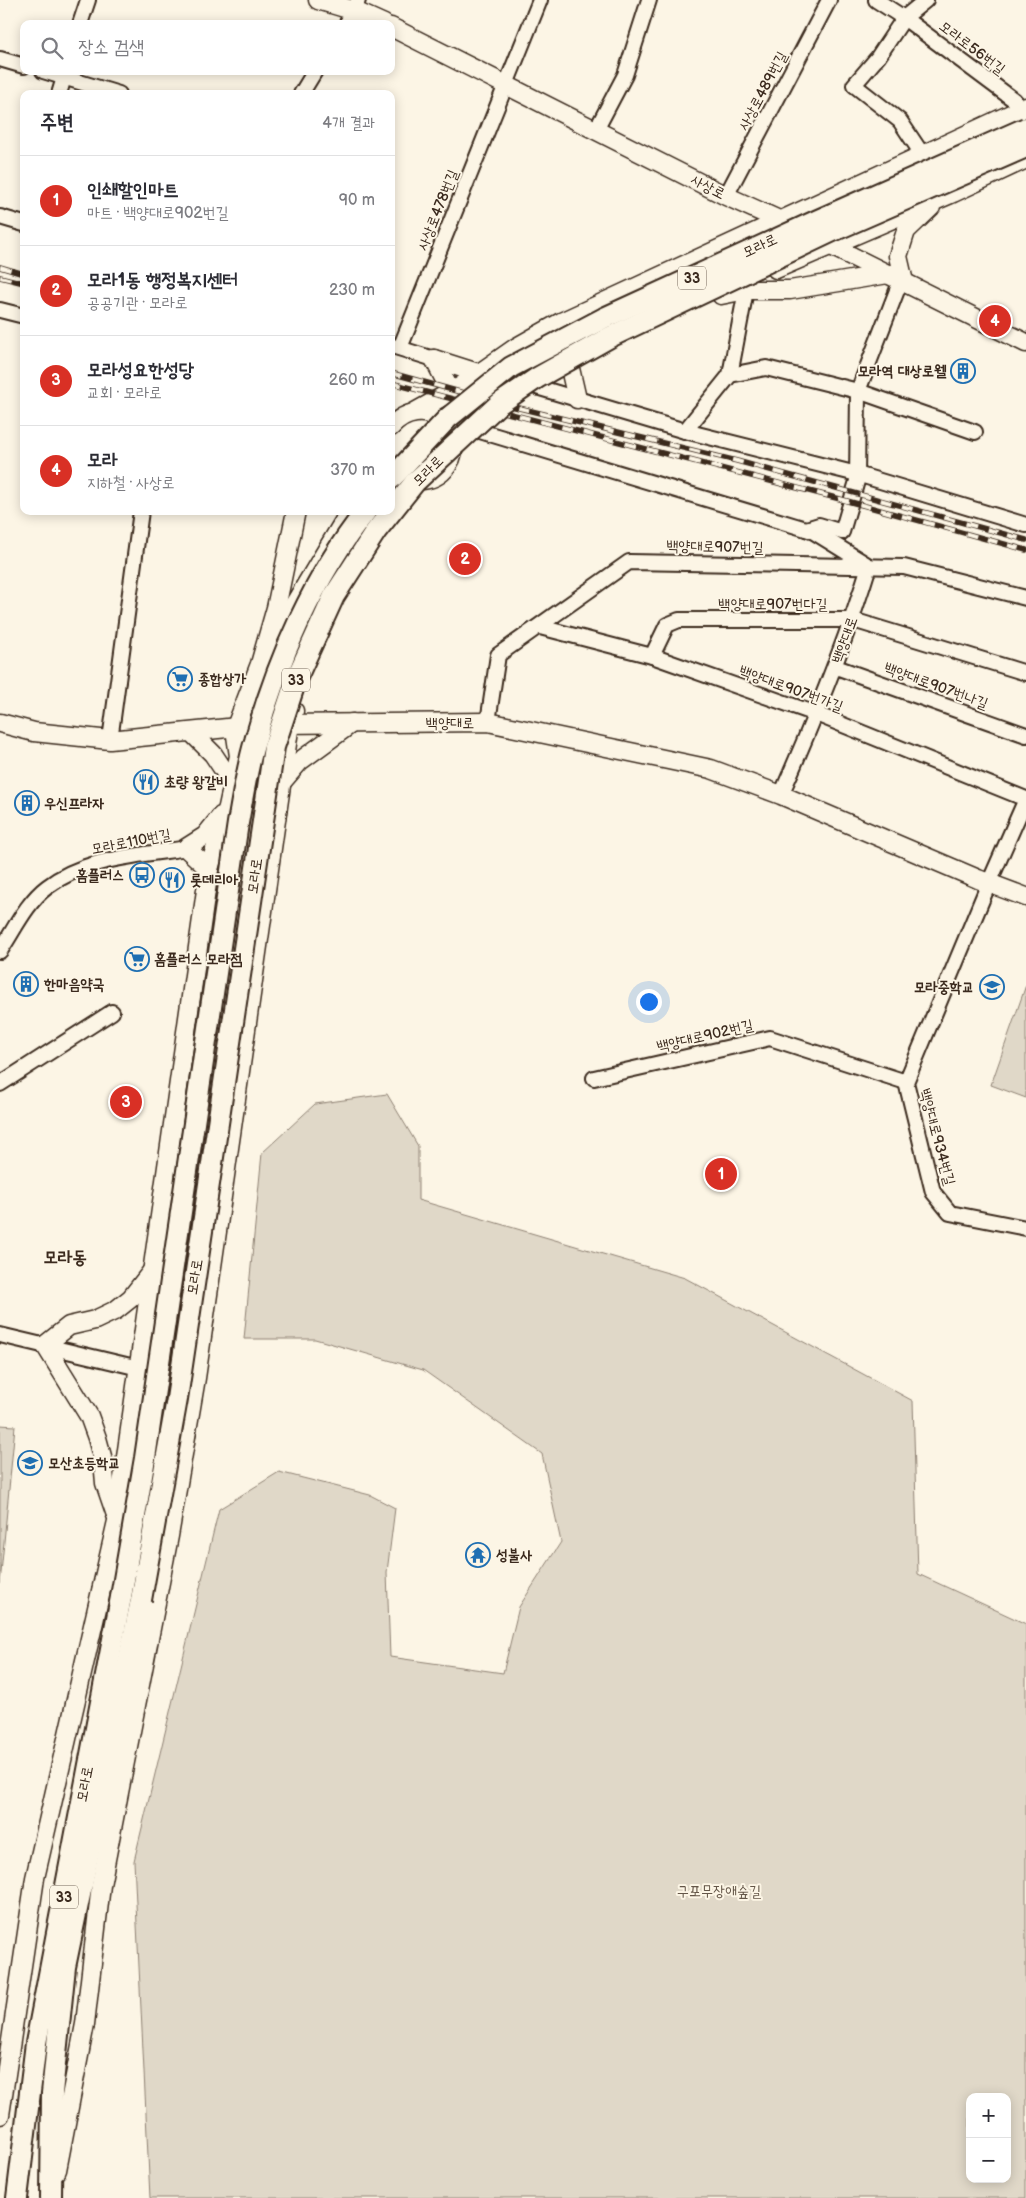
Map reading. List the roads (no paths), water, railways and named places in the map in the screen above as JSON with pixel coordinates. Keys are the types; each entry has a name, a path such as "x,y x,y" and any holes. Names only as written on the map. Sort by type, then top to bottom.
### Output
{"highway":[{"name":"모라로","path":"395,475 448,418 511,367 604,318 818,220 1026,128"},
{"name":"모라로","path":"395,507 415,482 499,404 537,378 610,337 833,231 1026,147"},
{"name":"모라로","path":"17,2198 36,2042 121,1597 147,1448 238,823 254,741 280,667 319,580 363,515"},
{"name":"모라로","path":"52,2198 52,2093 65,1967 141,1600 177,1398 274,747 297,677 334,596 376,531 389,515"}],"main road":[{"path":"318,0 374,20"},
{"name":"사상로","path":"395,29 726,196 898,278 1026,343"},
{"name":"모라로","path":"395,422 400,418 451,392 515,348 561,322 1024,108"},
{"name":"모라로","path":"395,508 424,480 435,477 444,470 451,460 453,443 530,385 569,364 1026,159"},
{"path":"721,295 746,290 790,290 898,278 898,256 906,231 940,199"},
{"path":"745,236 746,205"},
{"path":"434,359 478,373"},
{"path":"434,359 451,392"},
{"path":"569,364 577,399"},
{"path":"413,413 431,414 440,419 448,427 453,443"},
{"path":"395,470 412,480 424,480"},
{"path":"0,2115 35,1878 117,1521 201,938 209,869 228,807 243,727 276,608 295,515"},
{"path":"243,727 292,608 348,515"},
{"name":"모라로","path":"52,2198 85,2024 101,1885 169,1536 196,1378 290,723 309,666 348,582 389,515"},
{"name":"백양대로","path":"0,723 34,732 110,740 290,723 488,722 711,769 781,795 1026,897"},
{"path":"282,782 300,761 352,723"},
{"path":"192,733 213,754 233,784"},
{"path":"209,869 186,848 205,836 228,807"},
{"path":"201,938 204,946 215,954 226,955 241,949 260,930"},
{"path":"117,1521 105,1483 103,1460 89,1416 45,1345 69,1326 95,1320 116,1310 131,1298 153,1271"}],"street":[{"path":"81,20 88,0"},
{"name":"사상로478번길","path":"396,347 540,0"},
{"path":"596,130 625,75 649,0"},
{"name":"사상로489번길","path":"726,196 829,0"},
{"name":"모라로56번길","path":"876,0 904,18 1024,108"},
{"path":"922,154 900,122 854,85 878,57 904,18 926,0"},
{"path":"0,59 20,65"},
{"path":"60,90 65,75"},
{"path":"68,75 108,90"},
{"path":"303,90 312,75"},
{"path":"0,217 20,220"},
{"path":"806,529 818,525 842,532 858,481 858,391 898,278"},
{"path":"685,431 730,375 746,290"},
{"path":"0,310 20,315"},
{"path":"396,347 434,359"},
{"path":"730,375 766,368 858,391 975,432"},
{"path":"530,385 685,431 857,474 1026,525"},
{"path":"473,429 806,529 869,566"},
{"path":"110,740 140,515"},
{"name":"백양대로907번길","path":"488,722 498,655 629,562 904,567 1026,598"},
{"name":"백양대로","path":"781,795 836,667 853,620 869,566"},
{"name":"백양대로907번다길","path":"652,656 667,625 679,620 853,620 1026,673"},
{"name":"백양대로907번가길","path":"540,627 652,656 816,714 1026,799"},
{"name":"백양대로907번나길","path":"836,667 1026,735"},
{"path":"989,883 1026,799"},
{"name":"모라로110번길","path":"0,951 25,912 46,887 69,874 99,862 186,848"},
{"name":"백양대로934번길","path":"989,883 906,1082 933,1192 950,1212 1026,1228"},
{"path":"0,1084 112,1012"},
{"name":"백양대로902번길","path":"594,1078 770,1038 906,1082"},
{"path":"0,1335 139,1368 196,1378"}],"railway":[{"path":"0,267 20,273"},
{"path":"0,277 20,282"},
{"path":"395,374 511,406 737,461 1026,540"},
{"path":"395,384 840,499 1026,550"}],"place":[{"name":"모라","path":"995,321"},
{"name":"모라역 대상로웰","path":"963,371"},
{"name":"모라1동 행정복지센터","path":"465,559"},
{"name":"종합상가","path":"180,679"},
{"name":"초량 왕갈비","path":"146,782"},
{"name":"우신프라자","path":"27,803"},
{"name":"홈플러스","path":"142,875"},
{"name":"롯데리아","path":"172,880"},
{"name":"홈플러스 모라점","path":"137,959"},
{"name":"한마음약국","path":"26,984"},
{"name":"모라중학교","path":"992,987"},
{"name":"모라성요한성당","path":"126,1102"},
{"name":"인쇄할인마트","path":"721,1174"},
{"name":"모산초등학교","path":"30,1463"},
{"name":"성불사","path":"478,1555"}],"district":[{"name":"모라동","path":"65,1257"}],"park label":[{"name":"구포무장애숲길","path":"719,1891"}]}
